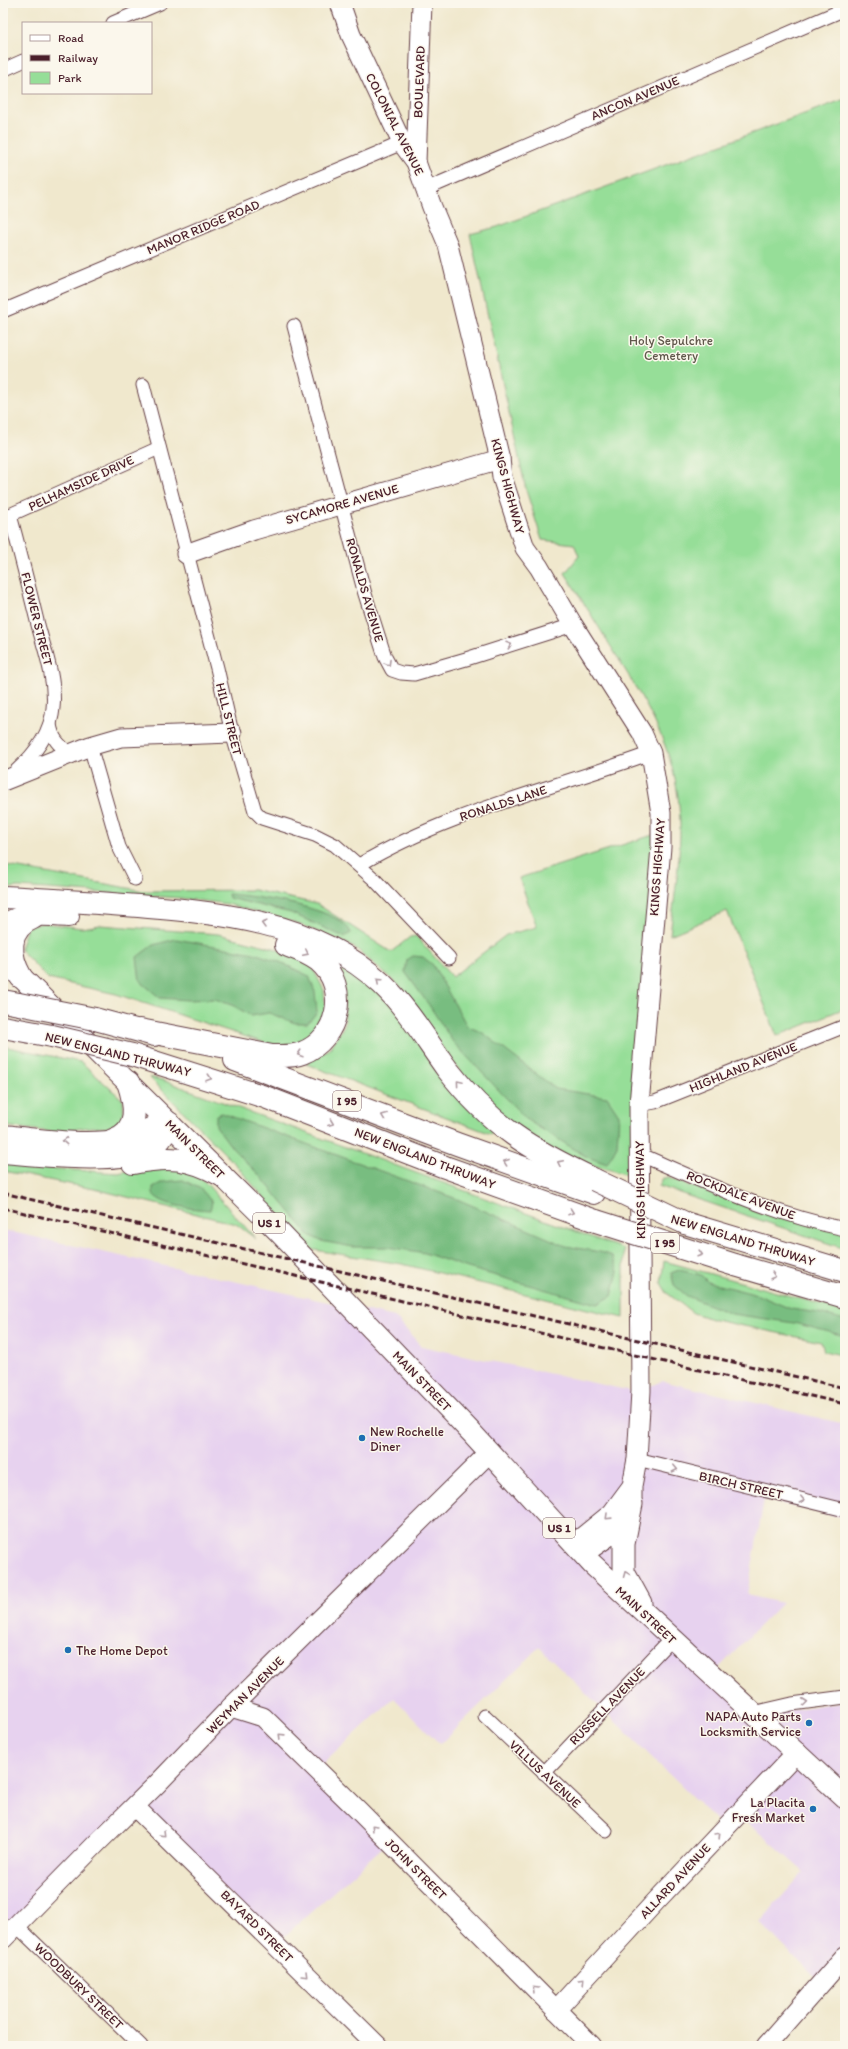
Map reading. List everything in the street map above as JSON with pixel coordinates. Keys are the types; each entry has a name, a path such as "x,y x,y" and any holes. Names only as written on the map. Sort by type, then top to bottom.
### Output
{"highway":[{"path":"3,897 184,910 216,914 269,925 310,938 330,948 365,970 393,995 452,1075 473,1100 501,1126 532,1148 595,1186"},
{"path":"3,904 16,899 31,899"},
{"path":"3,926 21,916 48,915 182,924 226,930 260,937 293,947 313,956 320,962 330,975 336,990 337,1011 329,1032 321,1042 311,1049 292,1056 272,1056 140,1030"},
{"path":"21,977 15,964 12,951 14,934 27,920 48,915"},
{"name":"NEW ENGLAND THRUWAY","path":"11,1003 96,1019 140,1030 278,1075 457,1144 595,1186 685,1222 845,1271"},
{"name":"NEW ENGLAND THRUWAY","path":"3,1027 46,1035 132,1055 265,1097 445,1167 596,1221 735,1265 845,1297"},
{"path":"3,1038 46,1035"},
{"path":"104,1142 122,1136 132,1123 134,1107 128,1082"},
{"path":"3,1136 104,1142 132,1138 157,1126 169,1123"},
{"path":"3,1152 113,1157 138,1154 149,1149 160,1140 169,1123"},
{"path":"44,1155 118,1164 174,1158 196,1163 221,1175"}],"main road":[{"name":"MAIN STREET","path":"3,959 288,1242 490,1452 592,1564 651,1621 797,1752 845,1798"},
{"path":"632,1495 624,1544 624,1572 651,1621"}],"street":[{"path":"115,22 160,3"},
{"name":"COLONIAL AVENUE","path":"340,3 351,35 402,143 416,162 448,245"},
{"name":"BOULEVARD","path":"416,162 422,3"},
{"name":"ANCON AVENUE","path":"426,189 845,9"},
{"path":"3,70 22,61"},
{"name":"MANOR RIDGE ROAD","path":"3,311 402,143"},
{"name":"KINGS HIGHWAY","path":"448,245 500,459 502,477 525,548 539,567 642,733 651,753 661,813 660,847 639,1105 642,1391 638,1459 632,1495 624,1524 592,1548 577,1547"},
{"name":"RONALDS AVENUE","path":"294,326 340,505 380,643 392,670 401,673 414,674 466,659 573,624"},
{"name":"HILL STREET","path":"143,385 217,668 248,794 255,811 262,818 315,835 335,845 359,865 449,958"},
{"name":"PELHAMSIDE DRIVE","path":"7,517 159,448"},
{"name":"SYCAMORE AVENUE","path":"186,554 254,530 500,459"},
{"name":"FLOWER STREET","path":"5,781 31,758 50,724 53,708 49,666 7,517"},
{"name":"FLOWER STREET","path":"50,724 52,735 57,743 70,754"},
{"path":"5,781 90,746 122,738 232,733"},
{"path":"90,746 119,847 135,879"},
{"name":"RONALDS LANE","path":"359,865 380,852 439,824 651,753"},
{"name":"HIGHLAND AVENUE","path":"639,1105 655,1102 845,1026"},
{"name":"ROCKDALE AVENUE","path":"639,1154 765,1206 816,1223 845,1229"},
{"name":"WEYMAN AVENUE","path":"3,1940 97,1843 135,1807 231,1707 490,1452"},
{"name":"BIRCH STREET","path":"638,1459 845,1510"},
{"name":"RUSSELL AVENUE","path":"544,1772 671,1639"},
{"path":"753,1713 792,1704 845,1697"},
{"name":"JOHN STREET","path":"231,1707 262,1717 359,1811 592,2046"},
{"name":"VILLUS AVENUE","path":"485,1716 606,1831"},
{"name":"ALLARD AVENUE","path":"556,2010 656,1900 797,1752"},
{"name":"BAYARD STREET","path":"135,1807 378,2046"},
{"name":"WOODBURY STREET","path":"17,1926 142,2046"},
{"path":"766,2046 845,1956"}],"shaded area":[{"path":"3,1230 395,1317 421,1346 636,1392 662,1381 845,1424 845,1518 764,1500 747,1595 782,1603 710,1677 751,1717 845,1701 845,1959 822,1984 759,1922 804,1872 734,1811 721,1825 539,1647 440,1744 394,1698 313,1773 385,1845 278,1942 136,1802 3,1935"}],"green space":[{"name":"Holy Sepulchre Cemetery","path":"845,99 845,1008 777,1036 727,911 670,935 680,844 680,826 677,790 668,753 646,706 565,573 579,556 574,544 542,540 526,490 470,234 497,227"},
{"path":"656,834 632,1174 628,1173 628,1175 562,1159 501,1118 450,1059 404,990 353,946 293,922 227,904 180,898 18,887 3,889 3,865 144,891 254,890 317,904 391,952 410,937 416,936 452,977 506,935 537,927 519,878"},
{"path":"228,894 276,900 315,910 332,916 344,924 351,933 344,937 291,913 229,898"},
{"path":"43,923 82,928 100,925 218,934 277,949 310,963 324,990 326,1017 313,1037 292,1046 274,1046 116,994 48,979 20,949 27,927"},
{"path":"176,939 254,953 280,962 309,976 315,992 317,1012 308,1023 295,1023 269,1013 251,1016 234,1006 215,999 188,1000 160,998 140,981 137,957 153,945"},
{"path":"325,954 395,1003 494,1131 491,1134 306,1064 308,1060 330,1049 345,1024 344,987"},
{"path":"413,956 423,957 433,965 467,1026 483,1033 556,1089 607,1097 619,1115 617,1146 607,1164 587,1157 527,1120 453,1042 405,972 407,960"},
{"path":"3,1046 81,1062 123,1100 124,1113 119,1122 108,1128 91,1127 53,1132 3,1126"},
{"path":"149,1077 162,1080 624,1249 624,1318 402,1264 308,1249 236,1165"},
{"path":"222,1113 457,1199 566,1246 600,1252 612,1256 618,1271 612,1296 597,1304 468,1268 425,1253 388,1247 353,1247 321,1241 309,1235 261,1177 233,1149 216,1126 216,1115"},
{"path":"3,1162 31,1167 118,1173 156,1165 197,1173 256,1239 236,1224 99,1190 3,1171"},
{"path":"663,1178 669,1178 692,1187 704,1186 845,1232 845,1249 659,1186"},
{"path":"183,1180 201,1189 212,1202 210,1210 187,1208 171,1204 157,1198 153,1194 153,1187 163,1182"},
{"path":"664,1261 845,1311 845,1356 824,1351 821,1342 715,1320 693,1313 667,1293 661,1283"},
{"path":"679,1270 701,1275 708,1282 758,1295 791,1309 819,1313 845,1320 845,1336 794,1323 732,1314 687,1296 674,1285 671,1273"}],"railway":[{"path":"3,1193 845,1388"},
{"path":"3,1208 845,1404"}],"place":[{"name":"New Rochelle Diner","path":"362,1438"},
{"name":"The Home Depot","path":"68,1650"},
{"name":"NAPA Auto Parts Locksmith Service","path":"809,1723"},
{"name":"La Placita Fresh Market","path":"813,1809"}]}
